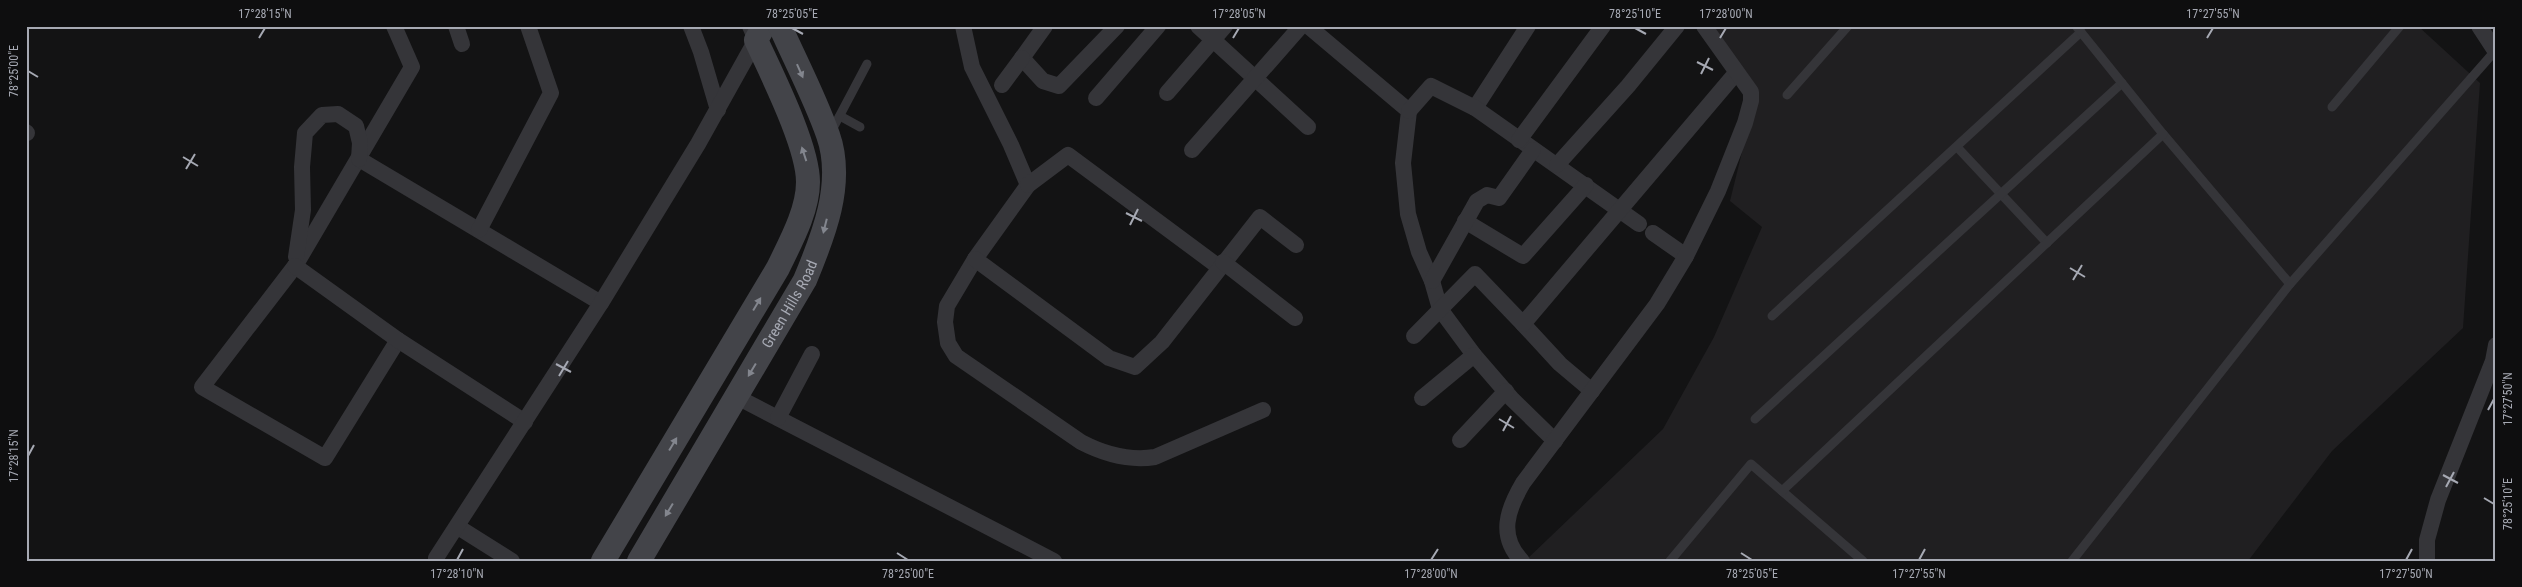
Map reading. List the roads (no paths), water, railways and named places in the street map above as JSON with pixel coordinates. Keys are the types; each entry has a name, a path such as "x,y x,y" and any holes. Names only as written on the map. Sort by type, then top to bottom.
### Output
{"street":[{"path":"394,26 412,52 412,67 359,160 294,266 202,387 325,458 398,340"},
{"path":"456,26 462,44"},
{"path":"479,230 551,93 528,26"},
{"path":"691,26 718,110"},
{"name":"Green Hills Road","path":"639,561 806,280 821,243 831,204 834,167 829,136 780,26"},
{"path":"997,92 1045,26"},
{"path":"1022,58 1043,80 1059,86 1117,26"},
{"path":"1096,98 1158,26"},
{"path":"1198,26 1308,127"},
{"path":"1167,93 1225,26"},
{"path":"1192,150 1301,26"},
{"path":"1308,26 1409,111"},
{"path":"1475,108 1528,26"},
{"path":"1519,140 1603,26"},
{"path":"1557,165 1628,86 1677,26"},
{"path":"1522,561 1514,553 1506,536 1509,512 1523,483 1657,304 1686,256 1718,191 1745,123 1751,101 1750,92 1704,26"},
{"path":"2479,26 2496,52"},
{"path":"961,28 972,66 997,92 1012,145 1028,185"},
{"path":"436,558 458,527 601,303 718,110 757,31"},
{"name":"Green Hills Road","path":"603,561 778,268 798,226 808,184 806,157 757,31"},
{"path":"1523,324 1679,144 1736,74"},
{"path":"1555,441 1474,355 1440,309 1432,281 1418,252 1408,214 1403,163 1409,111 1431,86 1475,108 1639,224"},
{"path":"294,266 303,210 302,167 306,133 322,115 338,114 356,126 360,143 359,160"},
{"path":"1432,281 1473,206 1480,198 1487,195 1499,198 1533,150"},
{"path":"1263,410 1155,457 1138,460 1088,446 956,356 948,342 945,322 947,306 975,259 1028,185 1068,155 1295,318"},
{"path":"359,160 601,303"},
{"path":"1465,221 1523,256 1586,185"},
{"path":"975,259 1109,358 1134,367 1162,342 1221,264 1260,218 1296,245"},
{"path":"1653,233 1686,256"},
{"path":"294,266 398,340 525,422"},
{"path":"1414,336 1475,274 1560,364 1592,391"},
{"path":"2428,561 2427,540 2438,500 2493,361 2496,345"},
{"path":"778,418 812,354"},
{"path":"1422,398 1474,355"},
{"path":"1460,440 1506,391"},
{"path":"737,397 1054,561"},
{"path":"458,527 512,561"}],"lane":[{"path":"2332,107 2400,26"},
{"path":"1787,95 1844,28"},
{"path":"1772,316 1957,147 2078,29 2163,134 2290,284"},
{"path":"2072,561 2290,284 2496,52"},
{"path":"829,136 867,64"},
{"path":"1755,418 2122,83"},
{"path":"840,116 851,117 860,127"},
{"path":"1782,491 2163,134"},
{"path":"1957,147 2046,243"},
{"path":"1670,561 1751,464 1863,561"}]}
